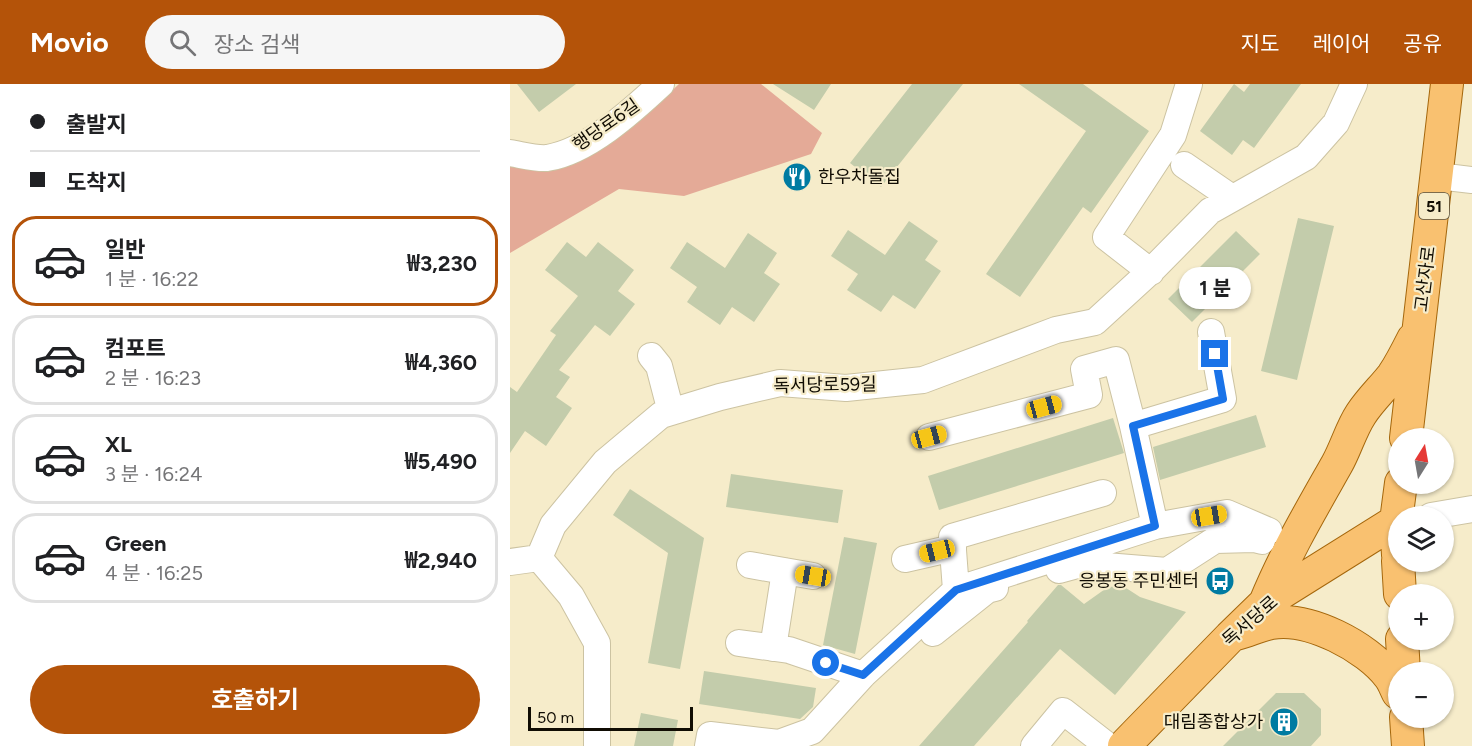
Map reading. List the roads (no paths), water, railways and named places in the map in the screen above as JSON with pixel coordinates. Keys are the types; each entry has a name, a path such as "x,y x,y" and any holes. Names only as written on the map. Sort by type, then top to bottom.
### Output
{"main road":[{"name":"고산자로","path":"1407,428 1447,84"},
{"path":"1265,603 1283,561 1313,503 1338,462 1359,416 1402,360 1420,327"},
{"name":"독서당로","path":"1124,746 1265,603 1388,527"},
{"path":"1230,637 1272,622 1290,622 1337,636 1358,649 1388,676"},
{"path":"1407,728 1408,746"}],"street":[{"name":"행당로6길","path":"510,153 546,158 577,150 661,84"},
{"path":"1151,272 1100,233 1173,135 1189,84"},
{"name":"독서당로59길","path":"538,558 553,525 604,462 661,415 720,397 780,384 846,388 923,380 1056,330 1095,322 1151,272 1210,211 1306,157 1336,123 1354,84"},
{"path":"1184,165 1232,198"},
{"path":"1438,176 1472,180"},
{"path":"1133,426 1223,399 1210,332"},
{"path":"651,356 659,366 671,412"},
{"path":"929,437 1089,395 1084,369 1116,360 1155,526"},
{"path":"956,590 952,537 1103,493"},
{"path":"1454,512 1472,509"},
{"path":"708,746 710,735 779,742 812,731 863,675 956,590 1155,526 1227,513 1265,536 1254,539 1215,540 1167,571 1081,564 987,590 852,700 818,746"},
{"path":"905,559 953,548"},
{"path":"510,562 538,558 571,596 597,643 597,746"},
{"path":"750,565 813,576"},
{"path":"773,648 785,571"},
{"path":"740,643 789,650 863,675"},
{"path":"1034,746 1064,711 1108,746"}],"place":[{"name":"한우차돌집","path":"797,177"},
{"name":"응봉동 주민센터","path":"1220,581"},
{"name":"대림종합상가","path":"1284,722"}]}
